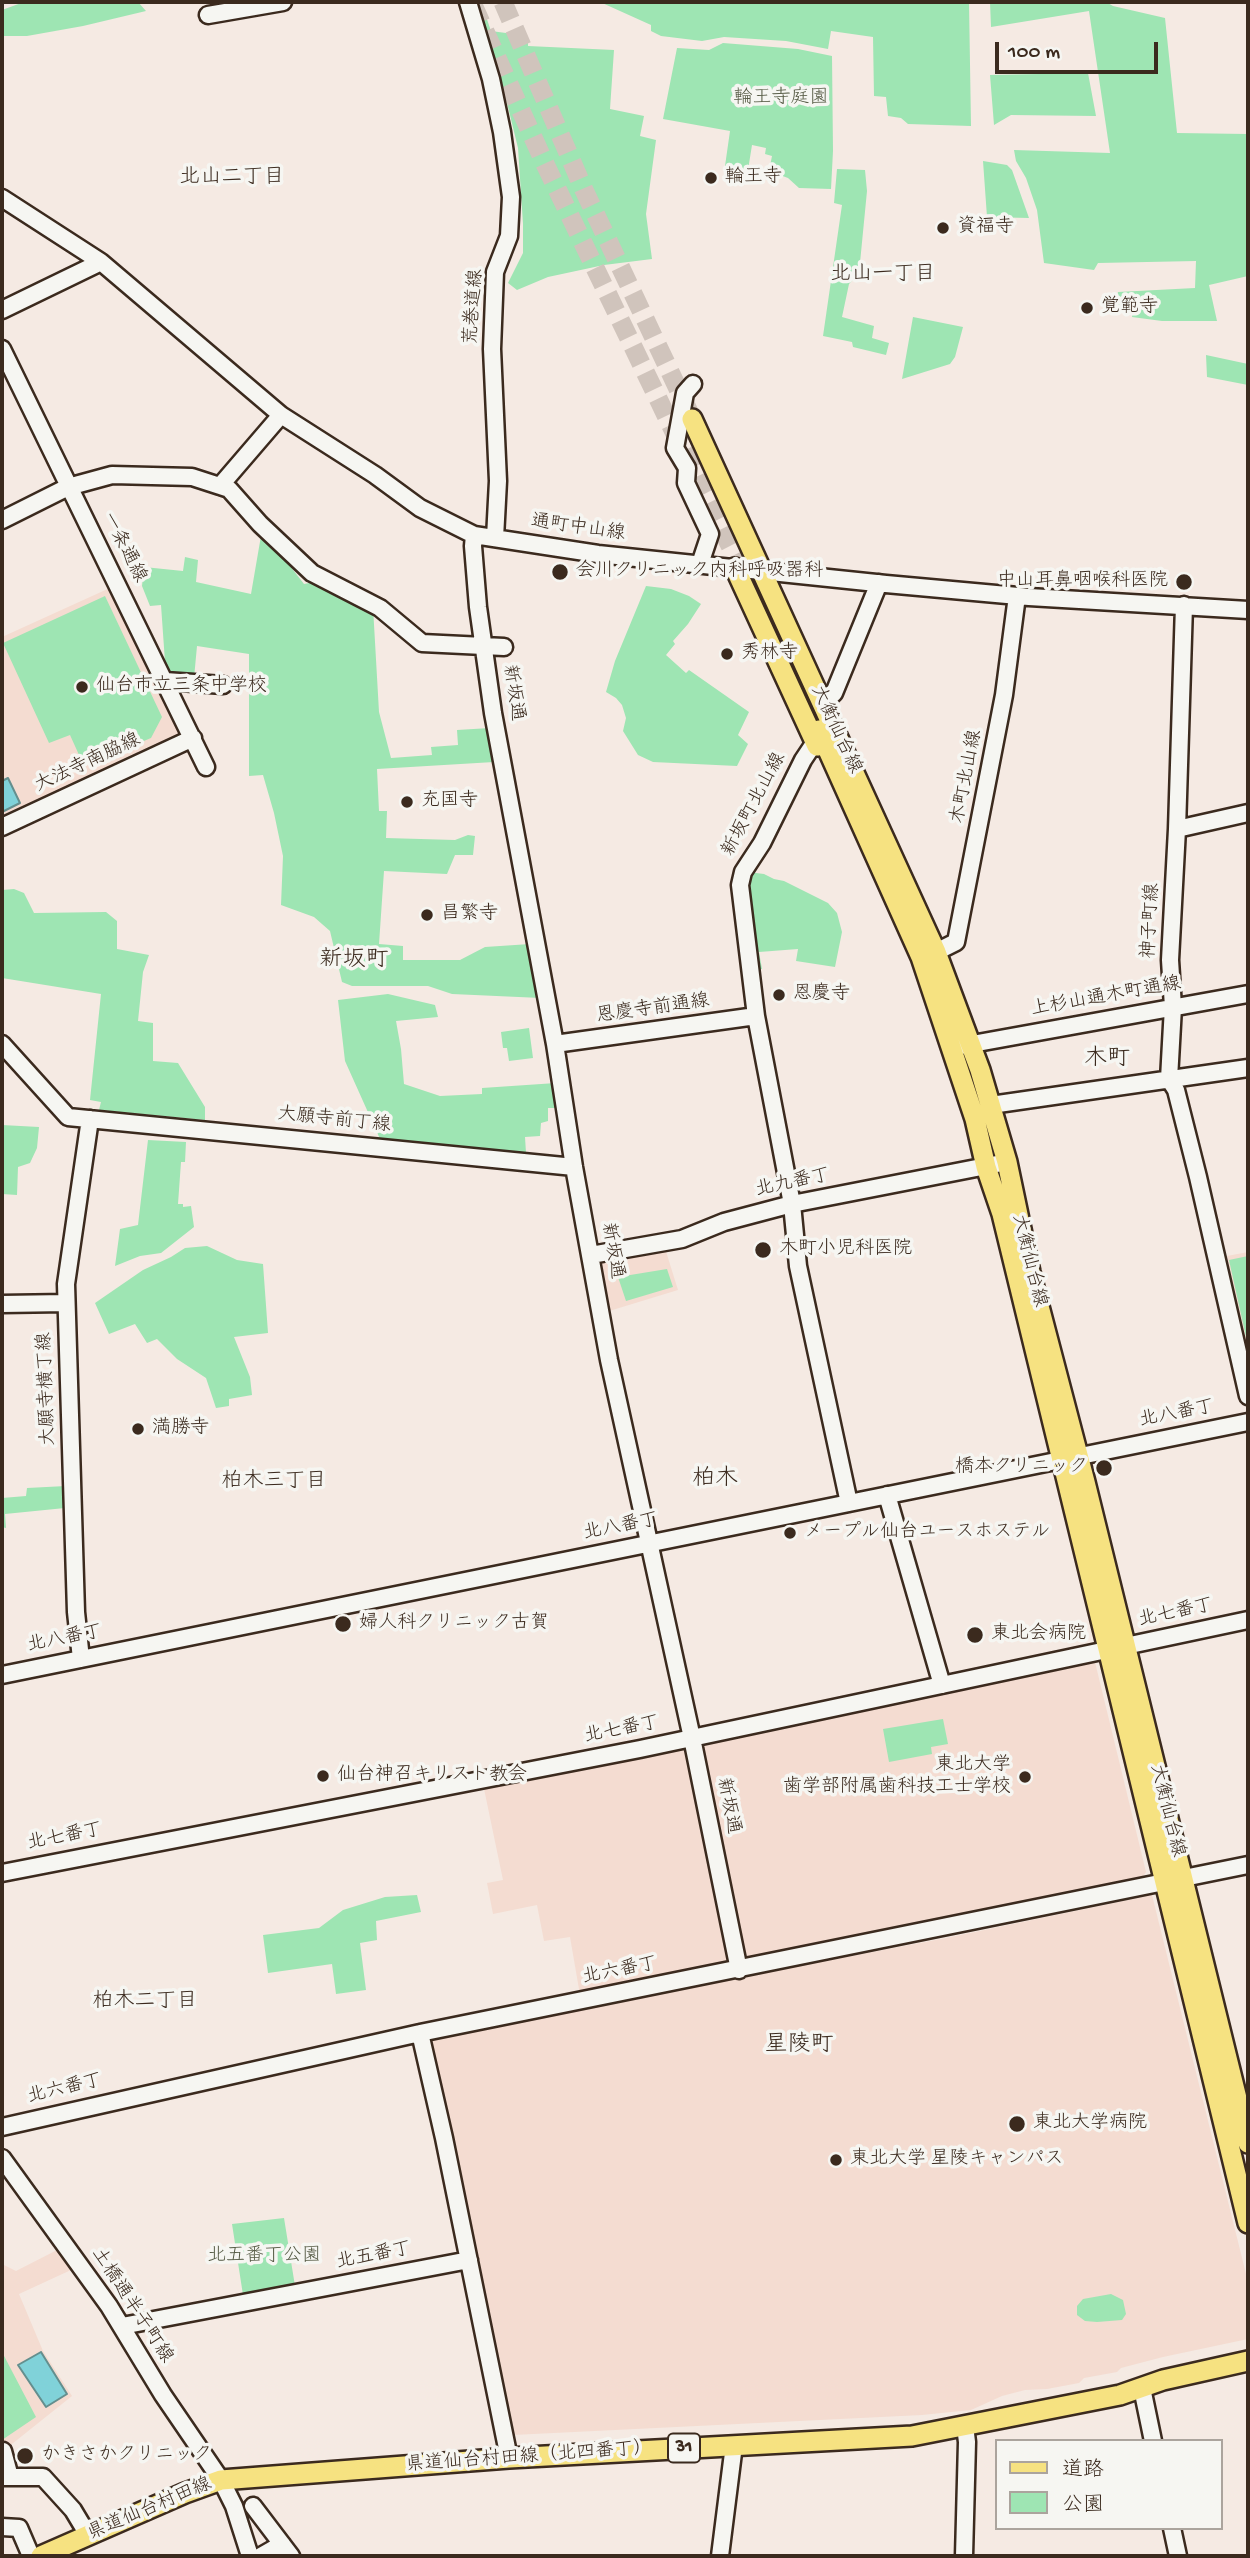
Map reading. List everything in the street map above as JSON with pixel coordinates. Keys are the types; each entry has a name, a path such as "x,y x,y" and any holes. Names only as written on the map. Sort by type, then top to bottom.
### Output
{"main road":[{"name":"大衡仙台線","path":"692,419 936,952 961,1046 986,1167 1002,1214 1070,1458"},
{"name":"大衡仙台線","path":"735,568 817,736 941,1018 961,1046 991,1105 1007,1162 1070,1458 1174,1880 1239,2122 1248,2143"},
{"name":"大衡仙台線","path":"1239,2122 1248,2222"},
{"name":"県道仙台村田線（北四番丁）","path":"221,2480 509,2458 912,2436 1120,2395 1163,2380 1248,2361"},
{"name":"県道仙台村田線","path":"41,2556 221,2480"}],"street":[{"path":"208,15 283,2"},
{"name":"荒巻道線","path":"468,2 494,92 509,171 509,236 495,272 492,349 498,481 495,538"},
{"name":"通町中山線","path":"2,198 101,262 281,415 375,475 420,508 453,527 474,535 598,554 879,583 1017,596 1248,610"},
{"path":"2,310 101,262"},
{"name":"一条通線","path":"2,349 206,766"},
{"path":"694,384 685,393 675,448 687,468 685,483 710,534 700,564"},
{"path":"220,486 281,415"},
{"path":"2,520 68,487 112,475 192,477 229,489 260,524 312,573 380,608 422,643 504,647"},
{"name":"新坂通","path":"474,535 472,546 478,607 493,713 555,1044 574,1167 623,1430 692,1738 739,1970"},
{"path":"822,704 834,693 879,583"},
{"name":"木町北山線","path":"936,952 957,942 1004,695 1017,596"},
{"name":"神子町線","path":"1184,605 1170,960 1172,1007 1169,1079 1176,1090 1248,1396"},
{"path":"164,681 223,685"},
{"name":"新坂町北山線","path":"817,736 762,843 743,872 740,885 756,1016 792,1203 798,1266 849,1503"},
{"name":"大法寺南脇線","path":"2,828 193,738"},
{"path":"1177,829 1248,813"},
{"name":"上杉山通木町通線","path":"961,1046 1248,994"},
{"name":"恩慶寺前通線","path":"555,1044 756,1016"},
{"name":"大願寺前丁線","path":"2,1044 68,1117 574,1167"},
{"path":"991,1105 1248,1068"},
{"name":"大願寺横丁線","path":"81,1658 76,1612 66,1284 90,1119"},
{"name":"北九番丁","path":"591,1255 682,1238 724,1222 792,1203 1007,1162"},
{"path":"2,1304 66,1303"},
{"name":"北八番丁","path":"2,1675 1248,1422"},
{"path":"887,1496 942,1685"},
{"name":"北七番丁","path":"2,1873 692,1738 1248,1620"},
{"name":"北六番丁","path":"2,2127 103,2102 420,2033 1248,1865"},
{"path":"420,2033 509,2458"},
{"name":"土橋通半子町線","path":"2,2158 84,2270 122,2326 163,2395 221,2480 234,2506 250,2556"},
{"name":"北五番丁","path":"122,2326 469,2260"},
{"path":"1142,2388 1153,2439"},
{"path":"964,2556 967,2442 965,2426"},
{"path":"720,2556 734,2445"},
{"path":"3,2451 6,2477 43,2477 73,2510 88,2535"},
{"path":"253,2507 286,2550 261,2556"},
{"path":"2,2527 19,2528 32,2556"},
{"path":"1172,2530 1178,2556"}],"shaded area":[{"name":"仙台市立三条中学校","path":"112,587 187,738 2,825 2,637"},
{"path":"664,1245 678,1290 606,1312 595,1257"},
{"path":"1248,1252 1248,1364 1227,1256"},
{"path":"1095,1662 1146,1872 1142,1878 746,1959 741,1954 701,1746"},
{"path":"685,1746 689,1752 729,1963 580,1995 570,1937 544,1941 537,1905 493,1914 487,1883 503,1880 483,1784"},
{"name":"東北大学 星陵キャンパス","path":"1152,1895 1248,2282 1248,2339 1163,2357 1121,2368 1117,2372 1084,2378 1079,2383 1025,2390 1002,2396 971,2410 922,2415 513,2435 427,2037 946,1938"},
{"path":"57,2250 71,2270 19,2294 43,2351 72,2396 2,2452 2,2259 4,2265 16,2271"}],"green space":[{"path":"24,2 138,2 146,11 27,36 2,36 2,10"},
{"path":"473,2 481,2 491,31 528,36 528,46 614,50 610,109 644,116 640,136 656,140 646,214 652,259 604,265 548,277 517,290 508,283 523,253 518,148 498,66"},
{"path":"600,2 969,2 971,126 908,124 901,118 888,116 886,97 874,96 873,37 831,31 828,49 786,41 724,37 702,41 661,36 651,31 651,25"},
{"path":"990,2 1106,2 1165,18 1177,133 1248,134 1248,276 1209,285 1217,321 1162,321 1132,317 1133,308 1116,305 1118,292 1195,288 1196,261 1098,263 1094,270 1044,263 1037,210 1014,150 1110,153 1089,11 991,27"},
{"name":"輪王寺庭園","path":"723,43 798,49 832,56 831,189 799,188 788,178 769,171 772,156 765,154 766,148 752,145 748,170 725,166 730,131 663,119 677,48 709,50"},
{"path":"1088,73 1096,116 1011,115 994,125 990,75"},
{"path":"983,161 1007,165 1012,170 1029,218 987,217"},
{"path":"837,169 865,170 867,191 859,273 849,284 842,317 874,326 872,338 889,343 886,355 853,347 852,342 823,336 842,205 834,203"},
{"path":"913,317 963,327 955,357 950,364 902,379"},
{"path":"1206,355 1248,364 1248,385 1207,377"},
{"path":"262,530 304,584 320,581 336,591 341,599 373,607 379,712 391,758 432,755 431,747 458,745 457,730 490,728 494,762 377,769 379,811 387,811 386,838 455,840 468,835 475,836 473,855 455,855 447,874 384,871 379,944 403,946 403,960 460,960 485,947 530,944 541,998 452,994 428,986 352,986 342,982 330,931 314,917 281,905 283,856 274,813 263,775 249,776 249,654 197,646 194,678 166,676 161,605 150,606 142,586 144,567 183,571 185,557 198,560 196,582 251,594"},
{"path":"646,586 671,589 701,604 673,641 675,644 666,655 686,673 689,670 749,712 738,735 748,744 737,766 653,762 638,755 623,731 626,718 622,705 606,692 615,661"},
{"path":"105,596 162,717 151,738 84,766 70,735 49,743 3,643"},
{"path":"748,872 784,881 828,903 837,913 842,932 835,967 796,961 798,949 759,952 762,969 753,970 744,887"},
{"path":"14,889 24,893 34,913 106,912 117,921 117,949 149,955 143,972 138,1021 153,1023 153,1061 178,1063 205,1107 205,1120 99,1110 101,1102 90,1100 101,994 2,978 2,890"},
{"path":"388,994 435,1005 438,1017 396,1021 404,1084 440,1096 482,1094 482,1088 556,1083 560,1108 548,1108 548,1121 541,1123 540,1136 525,1137 526,1153 380,1139 345,1061 338,1000"},
{"path":"529,1028 533,1058 509,1061 507,1048 503,1048 501,1032"},
{"path":"2,1125 39,1127 37,1148 30,1163 18,1167 17,1195 2,1194"},
{"path":"148,1140 186,1142 185,1162 181,1162 178,1204 183,1204 183,1207 191,1206 194,1227 161,1253 140,1256 115,1266 120,1229 138,1225"},
{"path":"207,1246 237,1260 263,1264 268,1333 234,1337 250,1377 252,1395 229,1399 229,1406 216,1408 206,1378 177,1359 157,1339 147,1343 135,1324 109,1334 95,1303 143,1270 185,1248"},
{"path":"1248,1256 1248,1346 1229,1260"},
{"path":"667,1269 673,1287 626,1301 618,1277"},
{"path":"66,1486 65,1508 5,1514 6,1528 2,1527 2,1498 26,1496 27,1488"},
{"path":"943,1719 948,1744 931,1747 932,1754 889,1762 883,1729"},
{"path":"417,1895 421,1912 376,1921 377,1940 360,1943 366,1990 336,1994 332,1964 268,1973 263,1935 319,1928 343,1910 385,1897"},
{"name":"北五番丁公園","path":"284,2218 295,2286 243,2295 232,2224"},
{"path":"1111,2294 1123,2300 1126,2314 1122,2320 1085,2321 1077,2315 1077,2306 1083,2299"},
{"path":"2,2352 36,2417 2,2440"}],"water":[{"path":"8,778 20,803 2,812 2,781"},
{"path":"41,2352 67,2394 46,2407 18,2365"}],"tunnel":[{"path":"503,2 584,190 689,412"},
{"path":"473,5 546,166 748,581"}],"place":[{"name":"輪王寺","path":"711,178"},
{"name":"資福寺","path":"943,228"},
{"name":"覚範寺","path":"1087,308"},
{"name":"会川クリニック内科呼吸器科","path":"560,572"},
{"name":"中山耳鼻咽喉科医院","path":"1184,582"},
{"name":"秀林寺","path":"727,654"},
{"name":"仙台市立三条中学校","path":"82,687"},
{"name":"充国寺","path":"407,802"},
{"name":"昌繁寺","path":"427,915"},
{"name":"恩慶寺","path":"779,995"},
{"name":"木町小児科医院","path":"763,1250"},
{"name":"満勝寺","path":"138,1429"},
{"name":"橋本クリニック","path":"1104,1468"},
{"name":"メープル仙台ユースホステル","path":"790,1533"},
{"name":"婦人科クリニック古賀","path":"343,1624"},
{"name":"東北会病院","path":"975,1635"},
{"name":"仙台神召キリスト教会","path":"323,1776"},
{"name":"東北大学 歯学部附属歯科技工士学校","path":"1025,1777"},
{"name":"東北大学病院","path":"1017,2124"},
{"name":"東北大学 星陵キャンパス","path":"836,2160"},
{"name":"かきさかクリニック","path":"25,2456"}],"district":[{"name":"北山二丁目","path":"232,179"},
{"name":"北山一丁目","path":"883,276"},
{"name":"新坂町","path":"354,961"},
{"name":"木町","path":"1107,1060"},
{"name":"柏木","path":"715,1480"},
{"name":"柏木三丁目","path":"274,1483"},
{"name":"柏木二丁目","path":"145,2003"},
{"name":"星陵町","path":"799,2046"}]}
